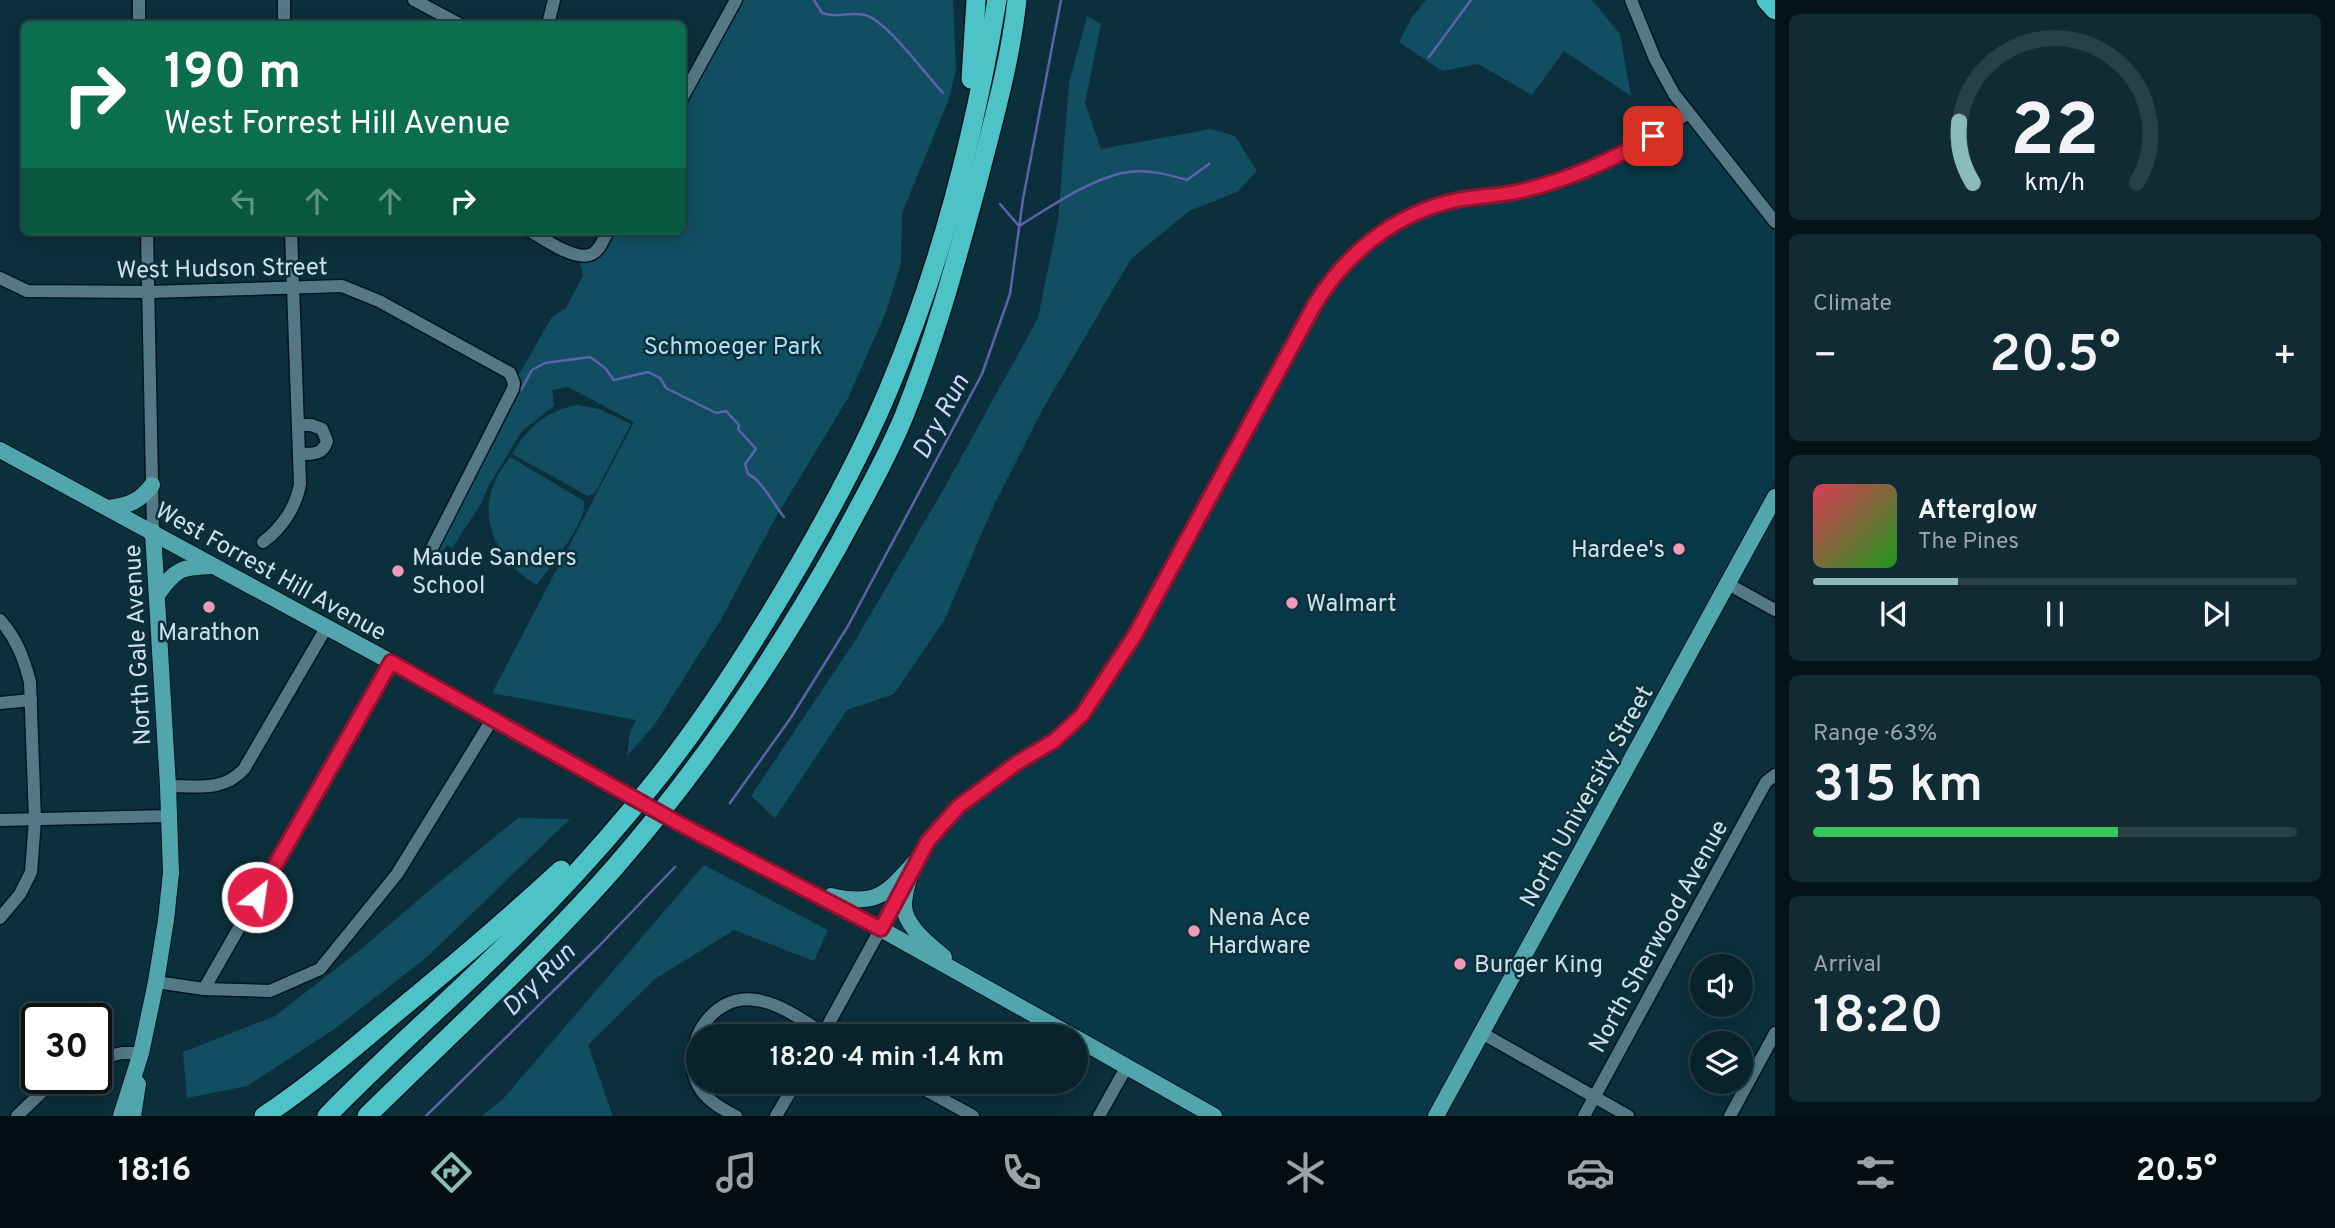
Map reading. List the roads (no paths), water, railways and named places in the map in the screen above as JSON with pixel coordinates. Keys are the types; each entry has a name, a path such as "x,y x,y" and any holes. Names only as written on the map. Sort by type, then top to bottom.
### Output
{"highway":[{"path":"877,415 930,249 953,165 972,71 976,0"},
{"path":"327,1116 530,922 632,809 722,690 786,588 828,514 877,415 909,338 938,256 976,115 997,0"},
{"path":"1013,41 1017,0"},
{"path":"382,1116 545,949 613,870 694,769 760,677 825,569 896,434 916,386 951,282 1013,41 1028,0"},
{"path":"1766,0 1775,10"},
{"path":"264,1116 321,1076 471,952 660,775"},
{"path":"366,1116 537,950 613,870"}],"main road":[{"name":"West Forrest Hill Avenue","path":"0,450 493,718 680,824 881,929 1051,1024"},
{"path":"108,509 133,503 142,498 152,485"},
{"name":"North University Street","path":"1436,1116 1775,497"},
{"name":"North Gale Avenue","path":"133,1116 141,1053 166,920 171,873 153,532"},
{"path":"158,594 171,575 186,566 212,566"},
{"path":"795,884 823,895 864,901 888,890 914,866"},
{"path":"914,866 904,905 907,917 930,945 973,981"},
{"name":"West Forrest Hill Avenue","path":"1088,1045 1214,1116"},
{"name":"North Gale Avenue","path":"121,1116 141,1053"}],"street":[{"path":"139,0 139,21"},
{"path":"284,0 284,21"},
{"path":"414,0 453,21"},
{"path":"549,21 554,0"},
{"path":"686,91 736,0"},
{"path":"1631,0 1659,68 1688,113 1775,222"},
{"path":"831,1024 928,841 959,806 1017,763 1054,741 1082,715 1135,635 1315,304 1348,260 1373,238 1418,212 1461,199 1517,192 1582,172 1628,151 1688,113"},
{"name":"North Gale Avenue","path":"146,235 153,532"},
{"path":"263,542 279,527 296,499 300,484 291,235"},
{"path":"537,235 572,254 592,254 599,248 606,235"},
{"name":"West Hudson Street","path":"0,278 27,291 149,292 342,286 363,293 510,373 513,389 430,552"},
{"path":"299,425 322,429 327,442 325,449 319,453 299,454"},
{"path":"1728,584 1775,610"},
{"path":"0,621 16,641 25,662 30,700 36,820 31,873 20,894 0,918"},
{"path":"168,786 214,786 236,778 244,769 326,628"},
{"path":"204,989 391,662"},
{"path":"0,703 30,700"},
{"path":"156,982 204,989 270,991 320,969 397,874 493,718"},
{"name":"North Sherwood Avenue","path":"1584,1116 1766,782 1773,776"},
{"path":"0,820 169,816"},
{"path":"704,1024 715,1012 733,1002 754,999 772,1004 806,1024"},
{"path":"1480,1032 1628,1116"},
{"path":"1730,1116 1775,1033"},
{"path":"112,1055 141,1053"},
{"path":"1099,1116 1127,1066"},
{"path":"17,1116 39,1094"},
{"path":"705,1094 722,1109 736,1116"},
{"path":"776,1116 789,1094"},
{"path":"933,1094 973,1116"}],"waterway":[{"path":"814,0 822,13 859,14 874,19 894,37 943,93"},
{"name":"Dry Run","path":"730,803 790,719 848,626 982,374 1010,294 1023,199 1061,0"},
{"path":"1429,57 1471,0"},
{"path":"1019,226 1069,195 1108,177 1147,171 1187,180 1209,164"},
{"path":"1000,204 1019,226"},
{"path":"521,390 532,370 545,363 590,357 605,368 614,380 648,372 660,378 666,388 716,413 726,411 756,449 745,464 748,474 763,487 784,517"},
{"name":"Dry Run","path":"426,1116 599,946 675,867"}],"place":[{"name":"Hardee's","path":"1679,549"},
{"name":"Maude Sanders School","path":"398,571"},
{"name":"Walmart","path":"1292,603"},
{"name":"Marathon","path":"209,607"},
{"name":"Nena Ace Hardware","path":"1194,931"},
{"name":"Burger King","path":"1460,964"}],"park label":[{"name":"Schmoeger Park","path":"733,346"}]}
